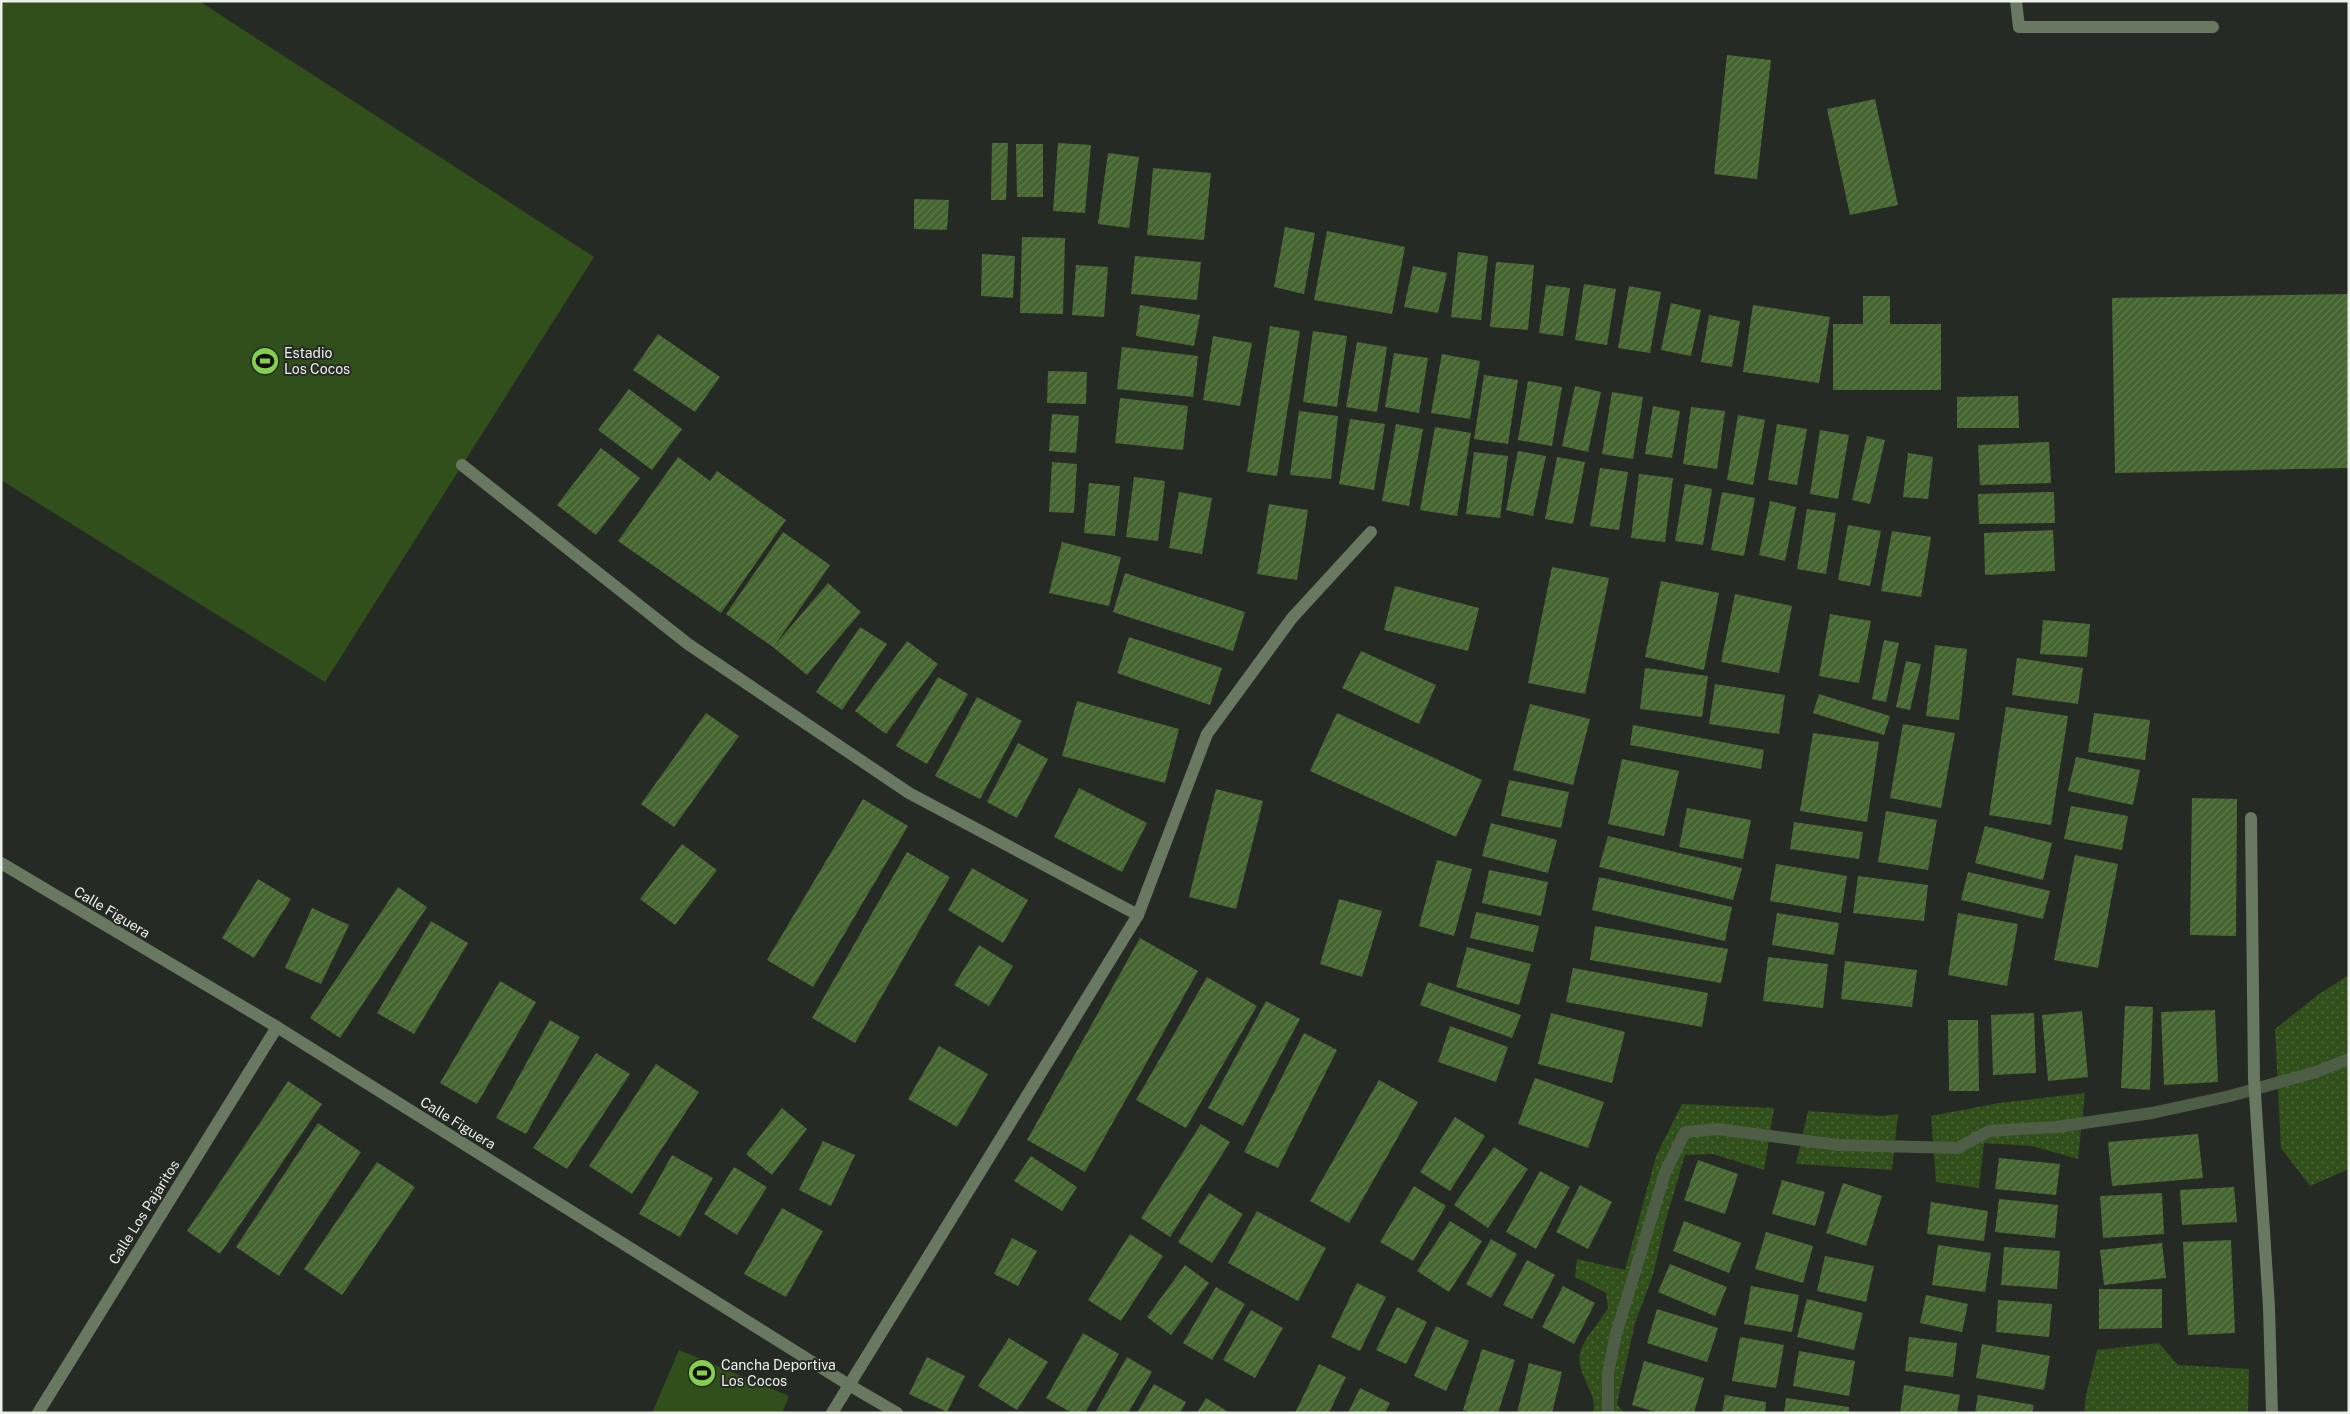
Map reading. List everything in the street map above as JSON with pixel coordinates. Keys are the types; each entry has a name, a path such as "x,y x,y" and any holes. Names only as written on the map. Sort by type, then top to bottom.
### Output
{"street":[{"path":"2016,1 2019,27 2213,26"},
{"path":"462,465 688,644 909,793 1138,915"},
{"path":"832,1413 1138,915 1207,734 1292,618 1371,532"},
{"path":"2251,818 2254,1078 2269,1307 2272,1413"},
{"name":"Calle Figuera","path":"1,863 277,1027 849,1386 897,1413"},
{"name":"Calle Los Pajaritos","path":"38,1413 277,1027"}],"green space":[{"name":"Estadio Los Cocos","path":"1,1 199,1 594,257 325,682 1,480"},
{"path":"2349,975 2349,1169 2310,1186 2281,1148 2275,1029 2319,994"},
{"path":"2085,1093 2078,1159 2032,1146 1984,1143 1979,1188 1936,1182 1931,1116 1999,1103"},
{"path":"1682,1104 1774,1108 1764,1170 1713,1154 1685,1155 1665,1223 1653,1275 1635,1323 1617,1404 1624,1413 1593,1413 1593,1398 1580,1367 1579,1358 1586,1340 1608,1308 1606,1293 1575,1277 1577,1259 1625,1270 1656,1156"},
{"path":"1808,1111 1883,1116 1898,1114 1892,1170 1796,1164"},
{"path":"2159,1343 2178,1365 2249,1369 2248,1413 2084,1413 2086,1395 2097,1350"},
{"name":"Cancha Deportiva Los Cocos","path":"679,1350 789,1396 782,1413 652,1413"}],"building":[{"path":"1727,55 1771,60 1757,179 1714,174"},
{"path":"1875,99 1898,205 1850,215 1827,109"},
{"path":"992,143 1008,143 1006,200 991,200"},
{"path":"1058,143 1091,145 1085,213 1053,211"},
{"path":"1016,144 1043,144 1043,197 1017,197"},
{"path":"1108,153 1139,157 1129,228 1098,224"},
{"path":"1153,168 1211,173 1204,240 1147,235"},
{"path":"914,199 949,200 947,230 914,229"},
{"path":"1285,227 1315,233 1304,294 1274,287"},
{"path":"1327,231 1405,247 1392,314 1314,300"},
{"path":"1022,237 1065,238 1063,314 1020,313"},
{"path":"1458,252 1488,256 1481,320 1451,317"},
{"path":"982,254 1015,256 1013,298 981,296"},
{"path":"1135,256 1201,262 1197,300 1131,294"},
{"path":"1496,262 1534,265 1528,330 1490,327"},
{"path":"1076,265 1108,267 1104,317 1072,315"},
{"path":"1413,266 1447,273 1438,313 1404,307"},
{"path":"1584,284 1616,289 1607,345 1575,340"},
{"path":"1546,285 1570,288 1563,336 1539,333"},
{"path":"1629,286 1661,292 1650,353 1618,348"},
{"path":"2349,294 2349,468 2115,473 2112,298"},
{"path":"1863,296 1890,296 1890,324 1941,324 1941,390 1833,390 1833,324 1863,324"},
{"path":"1671,303 1701,310 1691,356 1661,350"},
{"path":"1140,305 1200,315 1194,346 1136,336"},
{"path":"1753,305 1830,317 1819,383 1743,372"},
{"path":"1709,315 1740,321 1732,367 1701,362"},
{"path":"1270,326 1300,331 1277,476 1247,472"},
{"path":"1313,331 1347,336 1337,407 1303,402"},
{"path":"658,334 720,377 695,412 633,370"},
{"path":"1213,336 1252,343 1240,406 1203,400"},
{"path":"1357,342 1387,347 1377,412 1346,407"},
{"path":"1122,347 1198,356 1193,397 1117,389"},
{"path":"1394,353 1428,358 1419,413 1385,407"},
{"path":"1442,354 1480,361 1470,419 1431,413"},
{"path":"1048,371 1087,372 1086,404 1047,403"},
{"path":"1484,375 1518,380 1508,444 1474,439"},
{"path":"1528,381 1562,387 1552,446 1518,440"},
{"path":"1575,386 1601,392 1588,452 1562,446"},
{"path":"629,389 682,429 652,470 598,430"},
{"path":"1612,392 1643,397 1633,459 1602,454"},
{"path":"2018,396 2019,428 1957,428 1957,397"},
{"path":"1120,398 1188,406 1183,450 1115,443"},
{"path":"1653,406 1680,411 1672,458 1645,454"},
{"path":"1691,407 1725,411 1717,469 1683,464"},
{"path":"1299,411 1338,416 1331,479 1290,475"},
{"path":"1052,414 1079,416 1076,453 1049,451"},
{"path":"1738,415 1765,420 1753,485 1727,480"},
{"path":"1350,419 1385,424 1374,490 1339,484"},
{"path":"1396,424 1423,429 1409,506 1382,501"},
{"path":"1777,424 1807,429 1797,485 1768,480"},
{"path":"1435,427 1471,433 1457,516 1420,510"},
{"path":"1820,430 1849,435 1838,499 1810,494"},
{"path":"1867,436 1885,440 1870,504 1852,500"},
{"path":"2049,442 2051,483 1980,485 1978,445"},
{"path":"601,448 640,478 596,535 557,505"},
{"path":"1518,451 1546,456 1533,516 1506,510"},
{"path":"1474,452 1508,456 1500,518 1466,514"},
{"path":"1908,453 1933,457 1928,499 1903,497"},
{"path":"678,457 710,481 717,471 786,520 721,613 618,541"},
{"path":"1557,457 1585,462 1573,524 1545,519"},
{"path":"1052,462 1077,464 1074,513 1049,512"},
{"path":"1600,468 1628,472 1619,530 1590,526"},
{"path":"1639,474 1673,478 1665,542 1631,538"},
{"path":"1134,477 1165,481 1158,541 1126,537"},
{"path":"1089,483 1120,486 1115,536 1084,533"},
{"path":"1685,484 1712,489 1703,545 1675,541"},
{"path":"1179,492 1212,498 1202,554 1169,548"},
{"path":"1722,492 1755,498 1744,556 1711,550"},
{"path":"2054,492 2055,523 1979,524 1978,494"},
{"path":"1770,501 1796,507 1785,561 1759,555"},
{"path":"1269,504 1308,510 1297,580 1257,574"},
{"path":"1807,509 1836,513 1826,574 1797,569"},
{"path":"1848,525 1881,531 1870,586 1838,580"},
{"path":"2053,530 2055,571 1985,575 1984,533"},
{"path":"1892,531 1931,537 1921,597 1881,591"},
{"path":"783,532 830,565 775,645 828,583 861,612 807,675 773,647 726,614"},
{"path":"1062,542 1121,557 1109,606 1049,593"},
{"path":"1552,567 1609,578 1585,694 1528,683"},
{"path":"1125,573 1245,612 1233,651 1113,612"},
{"path":"1661,581 1719,593 1704,670 1645,657"},
{"path":"1395,586 1479,608 1468,651 1384,630"},
{"path":"1735,594 1792,606 1779,673 1721,662"},
{"path":"1830,614 1871,621 1859,683 1819,676"},
{"path":"2043,620 2090,624 2087,657 2040,654"},
{"path":"860,627 887,644 842,710 816,692"},
{"path":"1129,637 1222,668 1210,705 1117,673"},
{"path":"1884,640 1899,643 1886,702 1872,699"},
{"path":"907,641 938,664 886,734 855,711"},
{"path":"1935,645 1967,649 1959,720 1926,716"},
{"path":"1361,651 1436,685 1419,724 1342,688"},
{"path":"2017,658 2083,668 2078,704 2012,695"},
{"path":"1906,661 1921,664 1910,710 1896,707"},
{"path":"1645,668 1708,676 1702,717 1640,709"},
{"path":"938,677 968,694 927,764 896,746"},
{"path":"1715,684 1785,695 1779,734 1709,724"},
{"path":"1819,694 1890,716 1884,735 1813,713"},
{"path":"977,697 1022,721 980,799 935,776"},
{"path":"1077,701 1179,729 1165,783 1062,756"},
{"path":"1530,704 1590,719 1573,785 1513,770"},
{"path":"2006,707 2068,716 2051,825 1989,815"},
{"path":"706,713 739,736 674,827 641,804"},
{"path":"1337,713 1482,780 1456,837 1310,771"},
{"path":"2094,713 2150,720 2145,760 2088,752"},
{"path":"1903,724 1955,733 1941,808 1890,798"},
{"path":"1633,725 1764,750 1761,769 1630,745"},
{"path":"1813,733 1879,742 1867,822 1800,811"},
{"path":"1018,743 1048,759 1017,818 987,802"},
{"path":"2076,757 2140,770 2133,805 2068,791"},
{"path":"1622,759 1679,771 1664,836 1608,824"},
{"path":"1509,780 1569,792 1561,828 1501,816"},
{"path":"1079,788 1147,823 1122,872 1054,837"},
{"path":"1216,789 1263,801 1236,909 1189,897"},
{"path":"2192,798 2237,799 2236,936 2190,935"},
{"path":"863,799 908,826 813,987 767,960"},
{"path":"2071,806 2128,816 2122,850 2064,839"},
{"path":"1687,808 1751,820 1743,859 1679,847"},
{"path":"1886,811 1937,820 1928,870 1878,862"},
{"path":"1794,822 1863,832 1859,859 1790,849"},
{"path":"1491,823 1557,840 1548,873 1482,856"},
{"path":"1985,826 2052,843 2043,880 1975,863"},
{"path":"1608,836 1742,868 1733,900 1599,867"},
{"path":"682,844 717,870 675,925 640,899"},
{"path":"907,852 950,877 855,1043 812,1018"},
{"path":"2075,855 2118,864 2098,968 2054,960"},
{"path":"1437,860 1472,869 1454,936 1419,926"},
{"path":"1776,864 1847,876 1841,913 1770,901"},
{"path":"972,868 1028,900 1003,943 948,910"},
{"path":"1489,870 1548,882 1541,916 1482,903"},
{"path":"1968,872 2050,891 2043,919 1961,900"},
{"path":"1858,876 1928,885 1924,921 1853,913"},
{"path":"1599,877 1732,907 1725,941 1592,910"},
{"path":"258,879 291,899 254,958 222,938"},
{"path":"398,887 427,907 340,1038 310,1018"},
{"path":"1339,899 1382,911 1362,977 1320,964"},
{"path":"312,908 349,925 321,984 285,968"},
{"path":"1476,912 1539,926 1533,952 1470,938"},
{"path":"1777,913 1839,923 1834,955 1772,945"},
{"path":"1958,913 2018,924 2007,986 1948,975"},
{"path":"431,921 468,943 414,1034 377,1013"},
{"path":"1595,926 1728,949 1721,983 1590,960"},
{"path":"1140,938 1198,971 1085,1172 1027,1140"},
{"path":"979,945 1013,966 989,1006 954,985"},
{"path":"1467,947 1531,964 1519,1005 1456,987"},
{"path":"1768,957 1828,964 1823,1008 1763,1001"},
{"path":"1845,961 1917,970 1912,1007 1841,999"},
{"path":"1573,968 1708,993 1702,1027 1566,1002"},
{"path":"1207,977 1257,1006 1186,1128 1136,1100"},
{"path":"500,981 536,1002 477,1104 440,1083"},
{"path":"1428,982 1521,1015 1512,1038 1420,1005"},
{"path":"1266,1001 1300,1019 1243,1126 1208,1108"},
{"path":"2125,1006 2153,1007 2150,1090 2121,1088"},
{"path":"2215,1010 2218,1082 2164,1085 2161,1012"},
{"path":"2082,1011 2088,1077 2048,1081 2042,1015"},
{"path":"1551,1013 1625,1032 1612,1083 1538,1064"},
{"path":"2034,1013 2036,1073 1993,1075 1991,1015"},
{"path":"550,1020 580,1037 526,1134 496,1118"},
{"path":"1948,1020 1978,1020 1979,1091 1949,1091"},
{"path":"1450,1026 1508,1047 1496,1082 1438,1062"},
{"path":"1304,1033 1337,1050 1278,1168 1244,1152"},
{"path":"939,1046 988,1074 957,1127 908,1099"},
{"path":"596,1053 630,1074 567,1169 533,1148"},
{"path":"656,1064 699,1092 632,1194 589,1166"},
{"path":"1535,1078 1604,1102 1588,1148 1518,1124"},
{"path":"1379,1080 1418,1102 1349,1223 1310,1201"},
{"path":"288,1081 322,1104 220,1254 187,1231"},
{"path":"782,1108 807,1129 772,1175 746,1154"},
{"path":"1455,1117 1485,1136 1450,1191 1420,1172"},
{"path":"318,1123 361,1152 279,1276 236,1247"},
{"path":"1201,1124 1230,1142 1170,1237 1141,1218"},
{"path":"2198,1134 2203,1178 2112,1186 2108,1142"},
{"path":"823,1141 855,1155 831,1206 799,1190"},
{"path":"1494,1147 1528,1169 1488,1228 1454,1205"},
{"path":"672,1155 713,1178 680,1237 639,1214"},
{"path":"1031,1156 1077,1187 1062,1211 1014,1181"},
{"path":"1999,1158 2060,1164 2056,1195 1995,1189"},
{"path":"1698,1160 1738,1174 1725,1214 1684,1200"},
{"path":"377,1162 415,1187 342,1295 304,1269"},
{"path":"734,1167 767,1187 737,1235 704,1214"},
{"path":"1540,1171 1570,1187 1536,1249 1506,1232"},
{"path":"1782,1180 1825,1192 1815,1226 1772,1214"},
{"path":"1843,1183 1882,1196 1866,1246 1826,1233"},
{"path":"1580,1185 1612,1202 1588,1249 1556,1232"},
{"path":"1414,1186 1446,1206 1413,1261 1380,1242"},
{"path":"2234,1187 2237,1222 2182,1225 2180,1190"},
{"path":"1209,1193 1243,1214 1212,1263 1178,1242"},
{"path":"2162,1193 2164,1234 2103,1238 2100,1196"},
{"path":"1999,1199 2058,1205 2055,1238 1995,1232"},
{"path":"1931,1202 1988,1211 1984,1241 1927,1234"},
{"path":"782,1208 823,1231 786,1297 744,1274"},
{"path":"1257,1211 1326,1248 1298,1301 1228,1263"},
{"path":"1450,1221 1482,1241 1449,1292 1417,1271"},
{"path":"1684,1221 1741,1243 1729,1273 1673,1251"},
{"path":"1766,1232 1813,1246 1803,1283 1755,1269"},
{"path":"1130,1234 1163,1256 1121,1321 1088,1300"},
{"path":"1012,1238 1037,1251 1018,1286 994,1274"},
{"path":"1491,1239 1517,1254 1491,1298 1466,1284"},
{"path":"2231,1240 2235,1333 2188,1335 2183,1242"},
{"path":"2162,1243 2166,1278 2104,1285 2100,1250"},
{"path":"1938,1245 1991,1253 1985,1292 1932,1285"},
{"path":"2004,1247 2060,1251 2057,1289 2001,1285"},
{"path":"1825,1256 1874,1266 1866,1302 1817,1291"},
{"path":"1527,1260 1555,1275 1532,1319 1503,1305"},
{"path":"1670,1264 1727,1287 1715,1316 1658,1292"},
{"path":"1185,1265 1209,1283 1171,1335 1147,1317"},
{"path":"1357,1283 1386,1297 1360,1351 1331,1337"},
{"path":"1563,1286 1595,1303 1574,1344 1542,1327"},
{"path":"1751,1286 1799,1295 1792,1332 1744,1324"},
{"path":"1216,1287 1245,1304 1212,1360 1183,1343"},
{"path":"2099,1289 2162,1289 2162,1328 2099,1329"},
{"path":"1926,1295 1968,1304 1962,1332 1920,1323"},
{"path":"1807,1299 1863,1313 1854,1350 1797,1337"},
{"path":"1998,1300 2052,1304 2049,1337 1996,1332"},
{"path":"1397,1307 1427,1322 1406,1364 1376,1350"},
{"path":"1657,1309 1718,1328 1707,1362 1647,1343"},
{"path":"1251,1310 1283,1328 1255,1378 1223,1360"},
{"path":"1436,1326 1469,1341 1446,1391 1414,1376"},
{"path":"1083,1333 1119,1354 1085,1413 1072,1413 1046,1398"},
{"path":"1740,1337 1784,1345 1776,1388 1732,1381"},
{"path":"1909,1337 1957,1343 1953,1377 1905,1371"},
{"path":"1009,1338 1048,1362 1017,1410 978,1386"},
{"path":"1982,1344 2050,1356 2044,1390 1976,1378"},
{"path":"1482,1349 1515,1360 1498,1413 1472,1413 1463,1410"},
{"path":"1799,1351 1855,1361 1849,1396 1793,1386"},
{"path":"927,1357 965,1376 947,1412 909,1394"},
{"path":"1127,1357 1152,1372 1128,1413 1095,1413"},
{"path":"1644,1361 1704,1378 1694,1413 1659,1413 1632,1405"},
{"path":"1529,1363 1562,1372 1552,1413 1517,1413"},
{"path":"1319,1364 1346,1377 1329,1413 1295,1413"},
{"path":"1154,1384 1186,1402 1180,1413 1137,1413"},
{"path":"1904,1385 1960,1395 1957,1413 1900,1413"},
{"path":"1360,1388 1390,1403 1385,1413 1348,1413"},
{"path":"1725,1395 1766,1402 1765,1413 1722,1413"},
{"path":"1978,1395 2034,1405 2032,1413 1975,1413"},
{"path":"1206,1398 1230,1413 1197,1413"},
{"path":"1786,1398 1849,1407 1849,1413 1784,1413"}],"waterway":[{"path":"1608,1413 1608,1373 1616,1334 1665,1173 1685,1132 1718,1129 1838,1145 1958,1148 1989,1131 2056,1127 2152,1113 2230,1096 2316,1072 2349,1059"}],"place":[{"name":"Estadio Los Cocos","path":"265,361"},
{"name":"Cancha Deportiva Los Cocos","path":"702,1373"}]}
